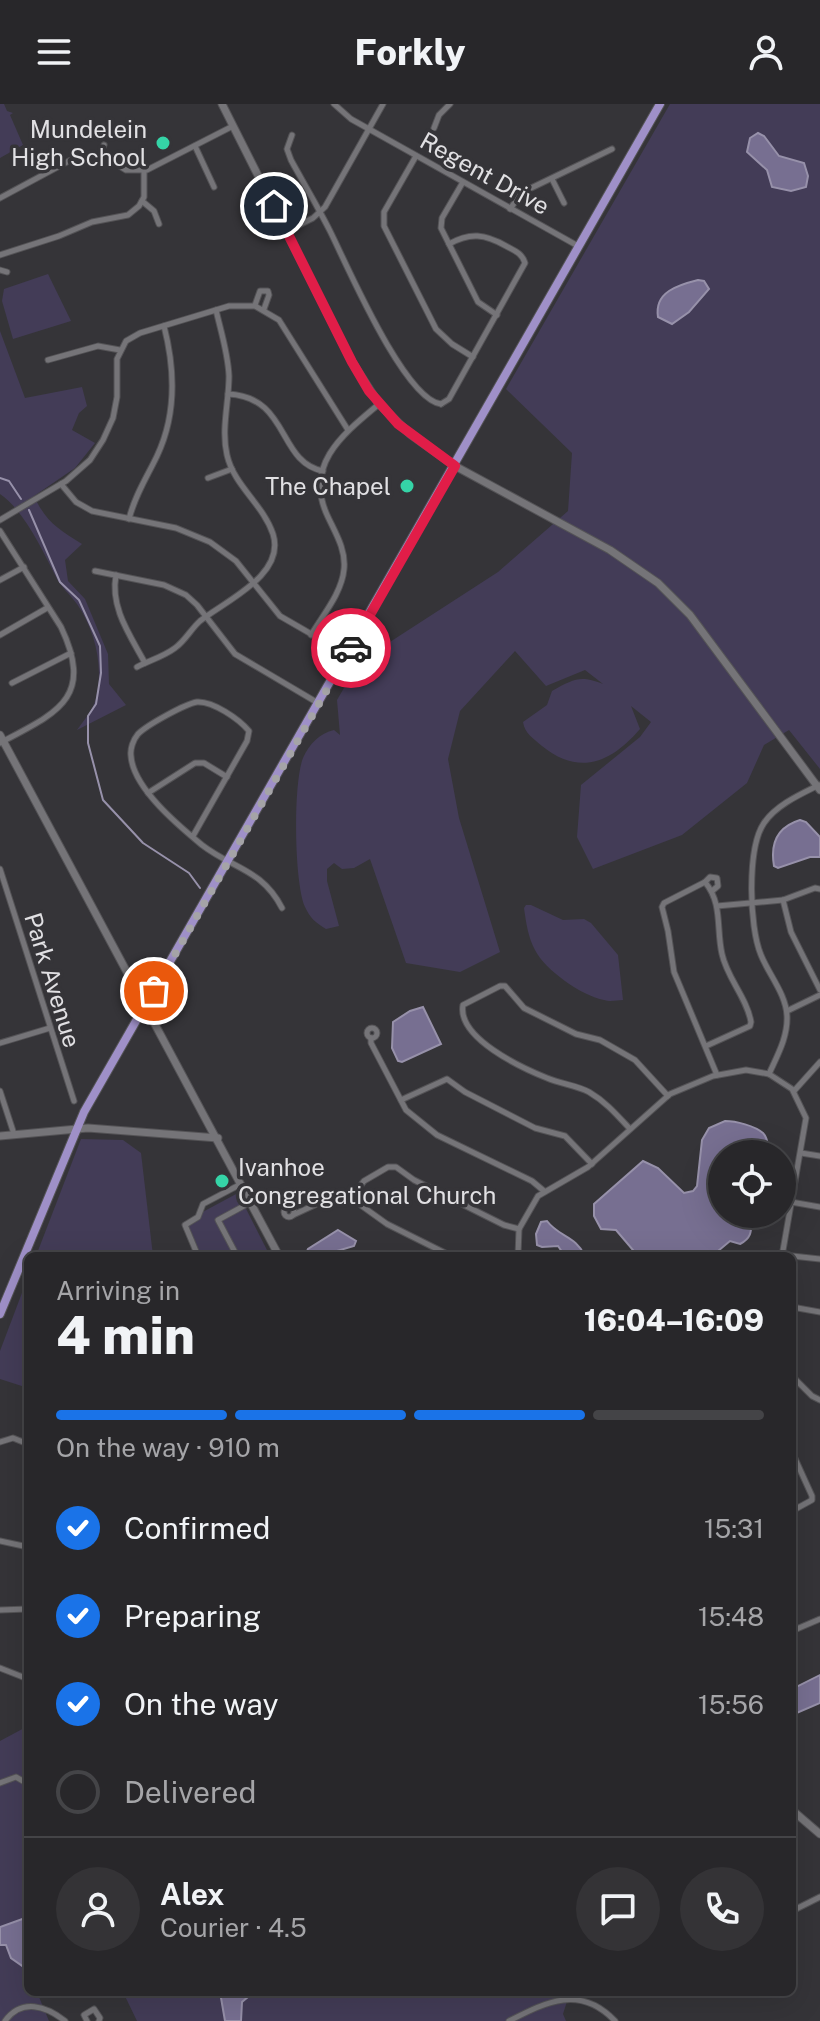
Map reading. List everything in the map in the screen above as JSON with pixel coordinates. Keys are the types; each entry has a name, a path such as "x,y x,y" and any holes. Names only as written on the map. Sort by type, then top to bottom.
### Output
{"main road":[{"path":"25,1252 76,1128 660,104"},
{"path":"0,1314 24,1255"}],"street":[{"path":"222,104 352,362 379,404 410,434 455,466 610,550 658,583 690,615 819,786 784,804 765,821 759,833 751,903 758,945 787,1011 786,1032 769,1074"},
{"name":"Regent Drive","path":"334,104 369,129 579,247"},
{"path":"287,231 319,214 383,104"},
{"path":"434,128 439,115 450,104"},
{"path":"0,198 80,155 100,154 126,170 144,171 234,126"},
{"path":"292,135 287,149 393,355 420,391 432,402 441,404 449,399 524,267 522,256 482,235 468,236 449,244"},
{"path":"100,154 104,145"},
{"path":"195,146 214,187"},
{"path":"510,209 520,195 612,149"},
{"path":"416,156 384,212 384,226 436,329 473,357"},
{"path":"0,255 92,222 123,217 132,212 142,201 144,171"},
{"path":"552,179 564,203"},
{"path":"463,182 440,222 441,228 479,305 497,315"},
{"path":"142,201 154,211 159,224"},
{"path":"255,306 260,291 268,291 264,309"},
{"path":"0,520 61,484 90,460 109,428 117,397 117,359 130,338 238,304 264,309 279,320 348,430"},
{"path":"137,667 177,647 206,617 253,582 269,565 274,552 269,525 232,469 225,438 228,394 226,351 216,310"},
{"path":"129,519 136,494 162,445 170,413 173,373 164,326"},
{"path":"48,360 102,345 120,350"},
{"path":"228,394 248,397 262,404 300,460 323,471"},
{"path":"311,635 339,588 344,568 342,546 322,498 323,471 333,446 379,404"},
{"path":"441,404 442,412"},
{"path":"208,478 232,469"},
{"path":"61,484 81,505 92,511 200,536 227,553 280,616 332,646"},
{"path":"0,531 61,627 71,653 72,686 65,703 50,716 1,740 277,1252"},
{"path":"0,580 24,567"},
{"path":"95,571 173,588 191,600 235,654 319,704"},
{"path":"116,575 114,593 118,612 145,663"},
{"path":"0,635 47,608"},
{"path":"12,683 71,653"},
{"path":"193,836 247,741 249,731 243,724 207,703 197,702 138,734 131,746 133,767 148,793 203,846 263,880 282,908"},
{"path":"148,793 195,763 204,763 227,777"},
{"name":"Park Avenue","path":"0,869 74,1101"},
{"path":"712,891 718,886 717,878 710,877 662,907 674,972 717,1075"},
{"path":"705,882 717,906 721,953 751,1022 750,1026 706,1046"},
{"path":"717,906 783,900 820,889"},
{"path":"783,900 792,935 820,992 787,1011"},
{"path":"630,1129 606,1103 585,1090 549,1079 494,1052 473,1032 463,1017 463,1005 505,986 524,1008 576,1034 600,1040 635,1060 668,1096"},
{"path":"0,1043 50,1028"},
{"path":"371,1038 406,1110 437,1135 532,1181 544,1191"},
{"path":"794,1091 820,1062"},
{"path":"518,1252 519,1229 529,1207 544,1191 592,1164 668,1096 717,1075 746,1070 769,1074 794,1091 806,1118 796,1178"},
{"path":"401,1100 447,1079 465,1092 535,1128 570,1139 592,1164"},
{"path":"0,1091 14,1134"},
{"path":"0,1136 76,1128 135,1129 218,1138"},
{"path":"801,1153 820,1156"},
{"path":"351,1198 364,1181 388,1167 396,1167 420,1183 502,1224 519,1229"},
{"path":"196,1252 185,1225 198,1217 203,1204 242,1183"},
{"path":"293,1215 336,1195 351,1198 387,1224 443,1252"},
{"path":"235,1252 218,1220 252,1201"},
{"path":"796,1203 820,1207"},
{"path":"783,1252 787,1228"},
{"path":"796,1256 820,1259"},
{"path":"796,1308 820,1312"},
{"path":"796,1380 820,1400"},
{"path":"0,1442 10,1438 24,1443"},
{"path":"796,1461 812,1496 812,1500 796,1509"},
{"path":"0,1541 24,1546"},
{"path":"0,1610 24,1609"},
{"path":"796,1629 820,1619"},
{"path":"0,1668 24,1677"},
{"path":"0,1783 16,1777 24,1782"},
{"path":"796,1813 820,1834"},
{"path":"796,1909 820,1897"},
{"path":"509,2021 546,2003 565,1999 594,2006 615,2021"},
{"path":"5,2021 14,2011 30,2006 50,2010 65,2021"},
{"path":"87,2021 84,2015 94,2009 99,2021"}],"shaded area":[{"path":"0,104 13,113 10,115 23,145 0,158"},
{"path":"670,104 820,104 820,769 789,730 764,745 747,783 682,835 593,869 577,837 581,785 640,737 651,722 631,706 640,729 618,750 594,762 582,763 556,755 530,736 523,722 547,705 552,691 566,684 583,679 603,684 585,670 546,686 515,651 460,711 448,759 459,818 500,952 460,972 406,963 370,859 354,868 342,869 334,863 327,869 327,881 339,926 326,929 307,911 301,894 296,832 303,758 320,736 334,730 340,735 337,700 359,662 498,572 568,511 572,453 506,389"},
{"path":"758,133 764,136 779,156 804,163 808,176 806,187 791,191 772,187 767,170 747,152 750,138"},
{"path":"48,274 71,321 13,339 2,301 4,289"},
{"path":"698,280 704,281 709,289 689,312 672,324 658,317 660,301 669,291"},
{"path":"0,331 25,398 82,387 87,406 79,413 72,430 95,443 75,468 34,496 54,524 82,544 65,560 68,581 85,599 108,654 109,684 126,705 77,730 96,698 99,674 96,649 89,625 77,604 62,587 17,510 0,494"},
{"path":"800,820 820,837 820,857 810,857 778,868 774,866 773,850 777,837 786,827"},
{"path":"526,905 563,920 584,919 591,923 618,955 623,1000 595,998 565,981 547,966 531,940 524,908"},
{"path":"423,1007 441,1044 402,1062 398,1061 392,1048 393,1022"},
{"path":"725,1121 745,1124 760,1130 766,1137 767,1140 708,1140 708,1228 751,1228 745,1241 740,1244 730,1241 717,1252 635,1252 616,1230 601,1229 594,1216 594,1204 643,1161 658,1168 684,1193 693,1191 697,1186 702,1140 709,1128"},
{"path":"81,1139 123,1140 141,1153 153,1252 38,1252"},
{"path":"238,1193 268,1252 199,1252 184,1222"},
{"path":"547,1221 583,1252 562,1252 558,1246 537,1245 536,1234 541,1222"},
{"path":"338,1230 356,1241 354,1246 334,1252 307,1252"},
{"path":"24,1288 24,1387 0,1379 0,1351"},
{"path":"820,1675 820,1703 796,1713 796,1687"},
{"path":"24,1728 24,1996 41,1996 49,2021 0,2021 0,1741"},
{"path":"24,1918 24,1967 11,1958 6,1945 0,1945 0,1927"},
{"path":"125,1996 569,1996 563,2014 566,2021 137,2021"},
{"path":"221,1996 252,1996 242,2002 241,2021 225,2021"}],"waterway":[{"path":"0,478 9,481 21,499"},
{"path":"29,510 60,582 79,600 100,646 101,673 96,704 88,716 88,743 103,800 143,843 189,873 200,888"}],"way so far":[{"path":"154,991 351,648"}],"place":[{"name":"Mundelein High School","path":"163,143"},
{"name":"The Chapel","path":"407,486"},
{"name":"Ivanhoe Congregational Church","path":"222,1181"}],"route":[{"path":"274,206 369,391 398,424 455,466 351,648"}]}
